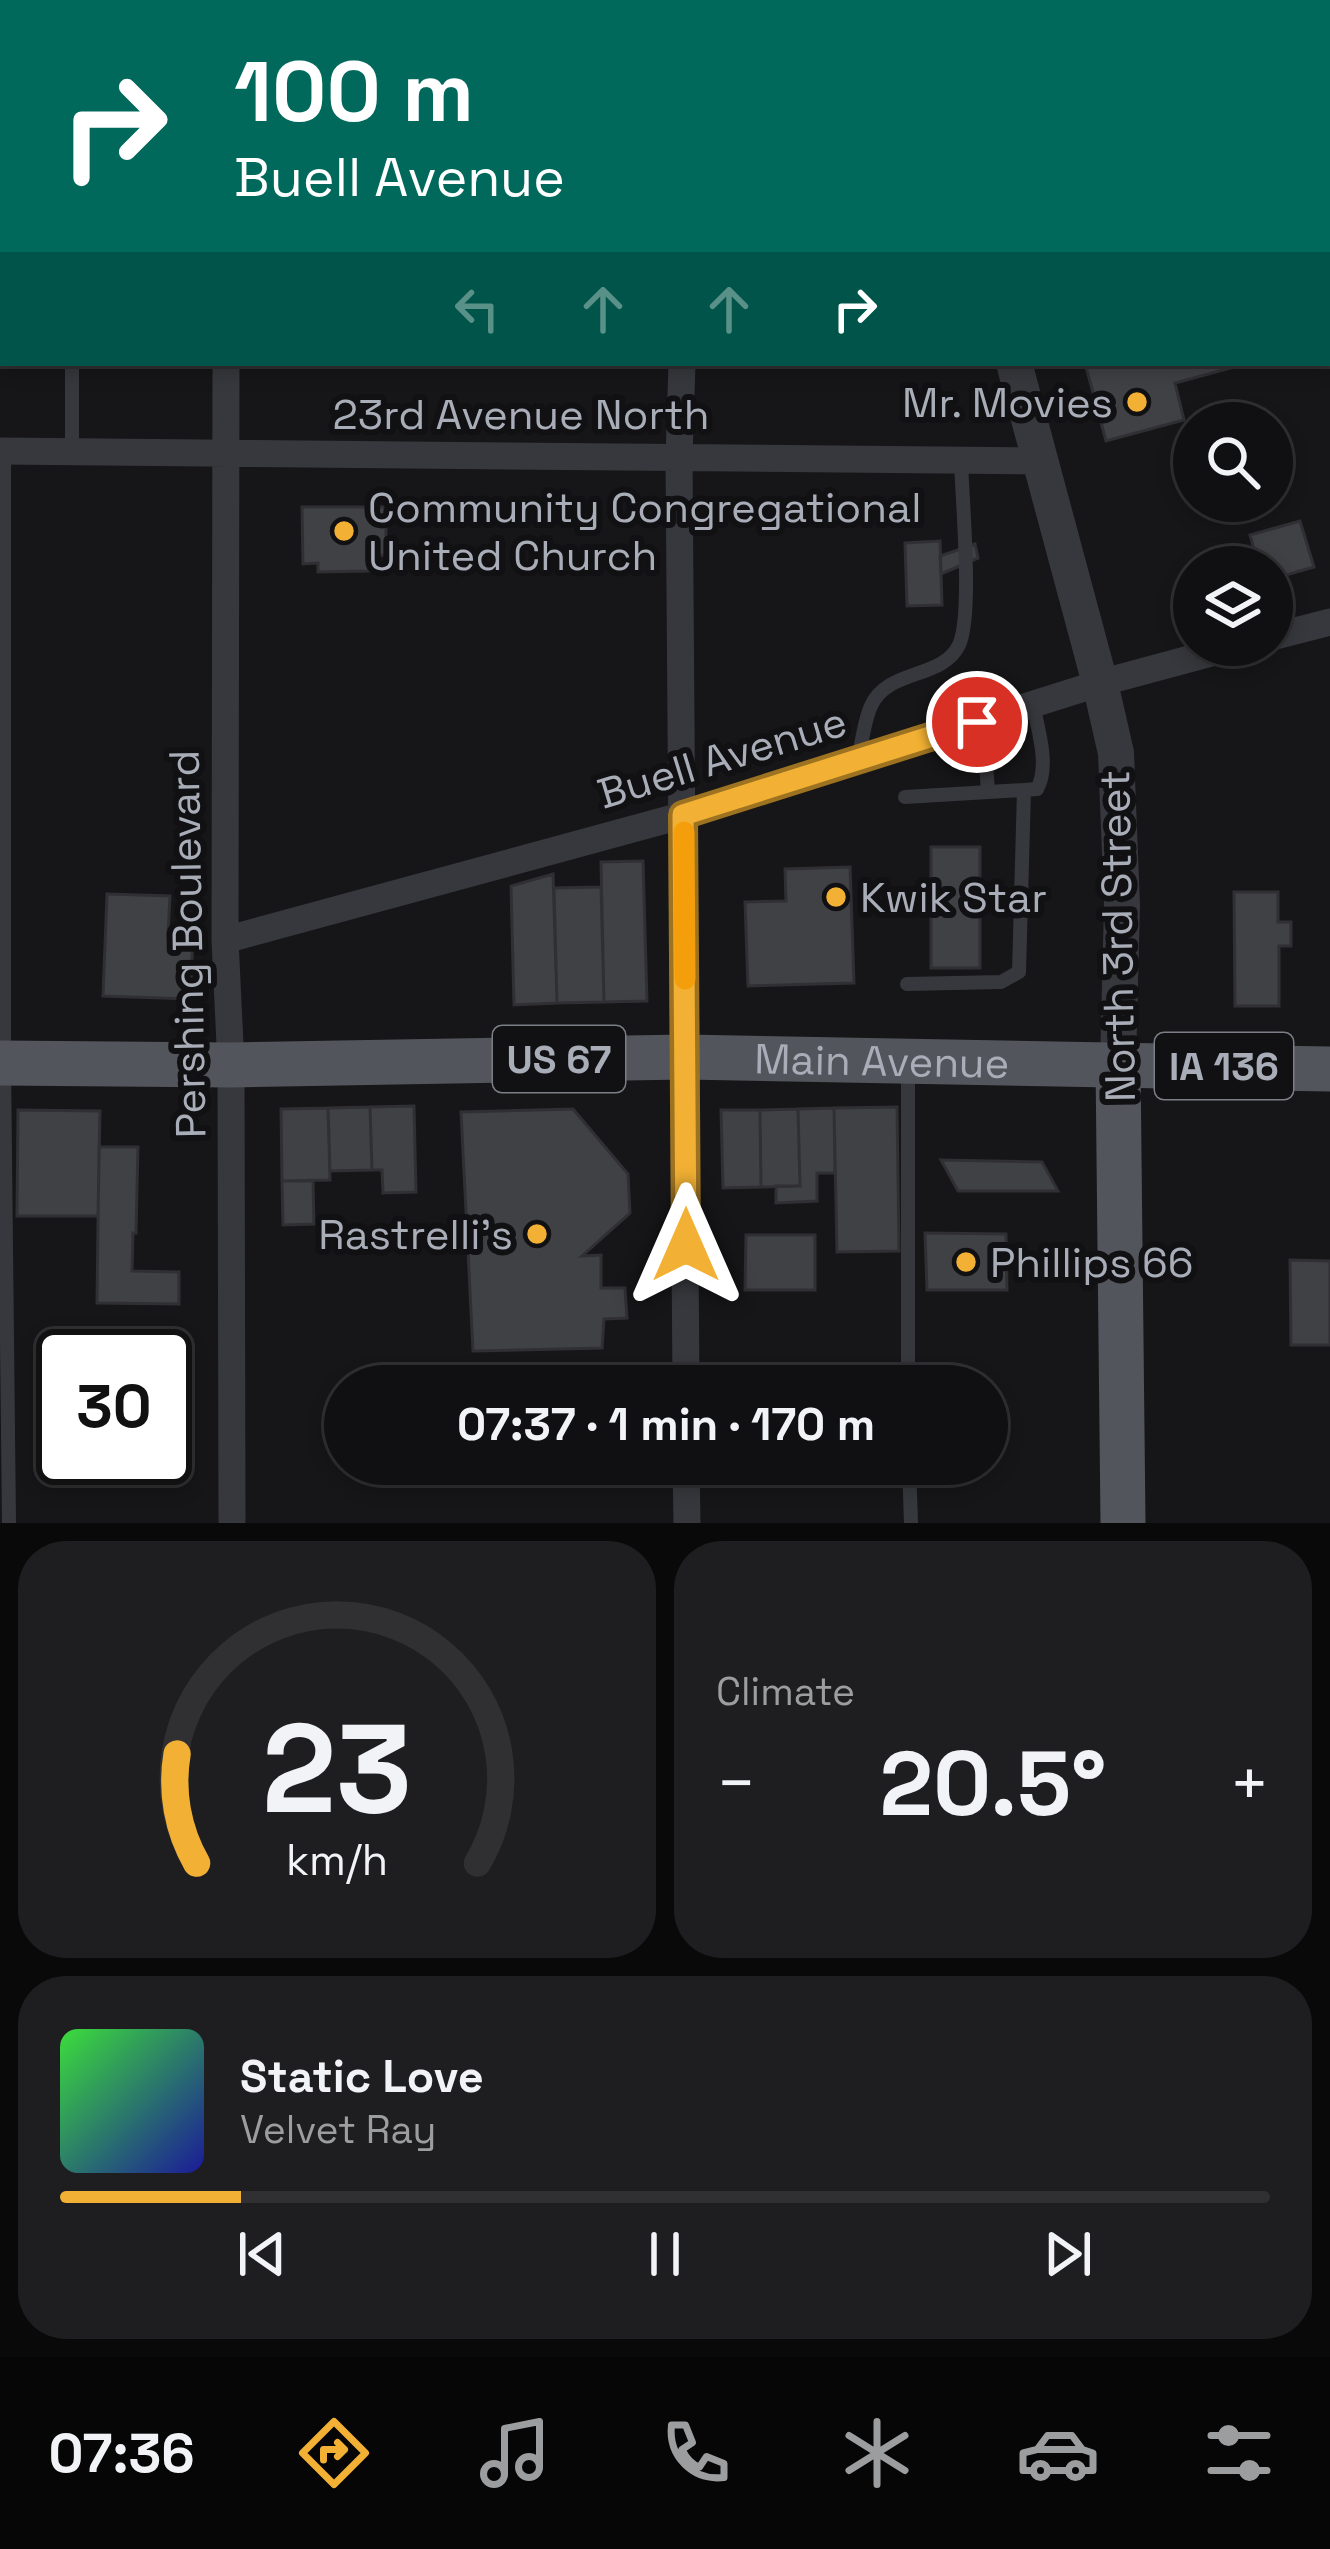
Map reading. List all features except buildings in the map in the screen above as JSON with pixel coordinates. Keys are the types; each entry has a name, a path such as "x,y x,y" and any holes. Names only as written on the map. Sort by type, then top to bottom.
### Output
{"main road":[{"name":"Main Avenue","path":"2,1063 231,1065 685,1058 1330,1069"},
{"name":"North 3rd Street","path":"1118,1063 1124,1523"}],"street":[{"name":"Pershing Boulevard","path":"226,366 225,940 231,1065 232,1523"},
{"path":"682,366 686,1365"},
{"name":"North 3rd Street","path":"1015,366 1116,753 1122,905 1118,1063"},
{"name":"23rd Avenue North","path":"2,451 1041,461"},
{"path":"1293,632 1330,622"},
{"name":"Buell Avenue","path":"225,940 683,815 1173,663"},
{"path":"686,1485 687,1523"}],"lane":[{"path":"71,366 72,452"},
{"path":"2,451 8,1523"},
{"path":"858,760 870,706 886,686 941,663 959,645 965,600 961,460"},
{"path":"905,797 1037,789 1042,782 1041,742 1033,704"},
{"path":"977,722 988,791"},
{"path":"907,984 1001,982 1019,972 1024,790"},
{"path":"908,1060 908,1365"},
{"path":"910,1485 911,1523"}],"slow traffic":[{"path":"684,832 685,979"}],"place":[{"name":"Mr. Movies","path":"1137,402"},
{"name":"Community Congregational United Church","path":"344,531"},
{"name":"Kwik Star","path":"836,897"},
{"name":"Rastrelli's","path":"537,1234"},
{"name":"Phillips 66","path":"966,1262"}],"route":[{"path":"686,1245 683,815 977,722"}]}
